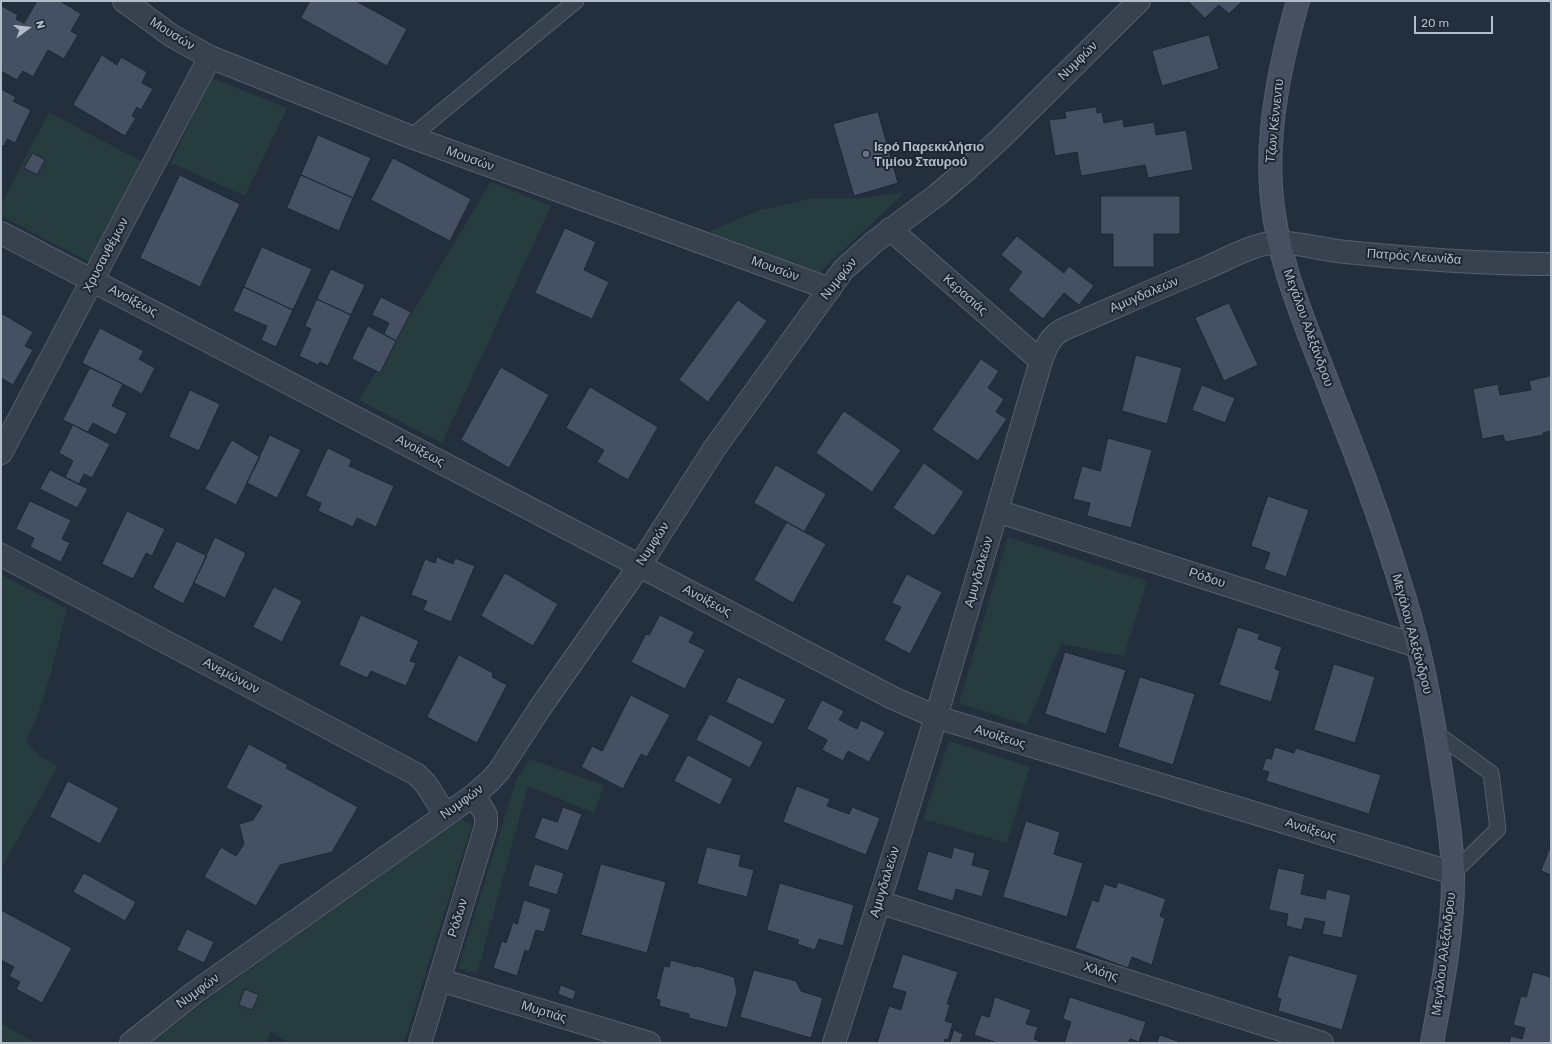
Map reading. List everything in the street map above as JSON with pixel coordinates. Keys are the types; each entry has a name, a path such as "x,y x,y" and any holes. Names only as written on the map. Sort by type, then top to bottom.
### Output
{"main road":[{"name":"Τζων Κέννεντυ","path":"1278,243 1270,186 1272,135 1284,55 1298,1"},
{"name":"Μεγάλου Αλεξάνδρου","path":"1278,243 1297,303 1373,499 1405,599 1436,733 1448,814 1453,873 1447,952 1432,1043"}],"street":[{"name":"Μουσών","path":"124,1 172,36 210,57 411,137 830,289"},
{"name":"Νυμφών","path":"131,1043 194,993 474,794 490,781 499,771 540,708 640,565 714,449 844,270 856,257 890,229 952,183 1002,138 1139,1"},
{"name":"Χρυσανθέμων","path":"1,453 210,57"},
{"name":"Κερασιάς","path":"890,229 1041,361"},
{"name":"Ανοίξεως","path":"1,233 893,698 936,717 1453,873"},
{"name":"Πατρός Λεωνίδα","path":"1278,243 1344,252 1426,259 1500,264 1551,264"},
{"name":"Αμυγδαλεών","path":"834,1043 936,717 1047,344 1057,332 1250,249 1264,244 1278,243"},
{"name":"Ρόδου","path":"997,511 1417,646"},
{"name":"Ανεμώνων","path":"1,555 416,774 426,784 445,814"},
{"name":"Ρόδων","path":"420,1043 486,826 486,815 474,794"},
{"name":"Χλόης","path":"879,902 1322,1043"},
{"name":"Μυρτιάς","path":"440,980 649,1043"}],"lane":[{"path":"411,137 576,1"},
{"path":"1436,733 1491,773 1498,829 1453,873"}],"green space":[{"path":"211,78 287,108 245,196 171,163"},
{"path":"49,112 142,162 89,262 1,216 1,206"},
{"path":"491,182 551,206 442,443 359,400"},
{"path":"905,192 818,274 709,232 757,211 813,198 864,198"},
{"path":"1008,537 1147,581 1124,656 1061,644 1027,725 959,703"},
{"path":"1,575 67,609 45,693 40,709 26,741 40,756 58,766 1,869"},
{"path":"949,741 1030,767 1007,843 923,819"},
{"path":"530,759 604,785 594,813 528,786 477,974 458,968 516,781"},
{"path":"459,818 472,824 404,1043 290,1043 271,1032 265,1043 149,1043 218,992"},
{"path":"1,1023 35,1043 1,1043"}],"building":[{"path":"37,1 62,1 81,14 71,31 78,35 64,59 48,50 33,77 23,71 17,80 1,71 1,8 2,6 18,15 16,19 24,23"},
{"path":"310,1 356,1 407,29 387,66 301,18"},
{"path":"1188,1 1242,1 1229,14 1219,5 1205,18"},
{"path":"1209,35 1219,69 1162,86 1152,51"},
{"path":"102,55 117,65 121,57 147,72 142,83 153,89 141,110 137,107 132,116 136,118 125,136 73,105"},
{"path":"1,89 16,97 13,101 31,110 15,143 7,139 4,146 1,145"},
{"path":"1096,107 1097,113 1102,112 1104,123 1123,119 1124,127 1154,122 1156,135 1186,130 1193,170 1148,178 1145,165 1081,176 1077,152 1055,156 1049,120 1066,118 1065,112"},
{"name":"Ιερό Παρεκκλήσιο Τιμίου Σταυρού","path":"878,112 898,183 854,196 833,124"},
{"path":"318,135 371,158 353,198 301,175"},
{"path":"33,153 45,160 37,175 24,168"},
{"path":"393,158 471,199 450,241 371,200"},
{"path":"180,175 240,204 200,287 140,258"},
{"path":"301,175 353,198 339,231 287,208"},
{"path":"1101,196 1180,196 1180,234 1154,234 1154,267 1113,267 1113,234 1101,234"},
{"path":"565,228 596,242 584,270 609,282 592,319 535,293"},
{"path":"1017,236 1064,273 1069,266 1094,286 1079,305 1064,293 1043,319 1008,290 1022,272 1001,255"},
{"path":"262,247 312,269 293,310 244,287"},
{"path":"331,269 365,285 351,315 317,299"},
{"path":"244,287 293,310 276,347 261,340 267,326 233,311"},
{"path":"381,297 411,312 396,341 384,334 389,323 372,315"},
{"path":"317,299 351,315 328,366 320,362 318,365 299,356 311,329 305,326"},
{"path":"738,300 767,321 708,402 679,380"},
{"path":"1229,303 1258,365 1224,381 1195,318"},
{"path":"1,313 33,332 25,346 33,350 13,385 1,378"},
{"path":"368,326 396,341 380,373 352,359"},
{"path":"100,328 144,351 139,359 155,368 142,394 82,363"},
{"path":"1136,355 1182,368 1167,424 1122,411"},
{"path":"981,359 999,371 988,388 1004,399 996,412 1007,419 978,461 932,430"},
{"path":"501,367 549,395 509,468 461,440"},
{"path":"90,368 123,384 112,406 127,413 116,435 93,423 88,432 63,420"},
{"path":"1551,376 1551,431 1543,433 1544,435 1505,442 1503,435 1482,439 1473,389 1498,384 1500,395 1531,390 1529,381"},
{"path":"1202,385 1235,398 1225,423 1192,410"},
{"path":"590,387 658,427 628,480 597,462 604,450 566,428"},
{"path":"190,390 220,404 199,451 169,437"},
{"path":"844,411 901,450 872,492 816,453"},
{"path":"73,425 110,444 92,478 84,474 79,484 65,477 73,461 59,453"},
{"path":"270,435 301,450 277,498 247,483"},
{"path":"1108,438 1152,450 1131,528 1087,516 1090,503 1073,499 1082,466 1100,471"},
{"path":"232,440 260,457 236,505 205,489"},
{"path":"328,448 352,460 349,466 394,486 376,527 357,518 353,527 318,511 321,503 306,496"},
{"path":"924,463 964,492 934,536 893,508"},
{"path":"776,465 826,494 804,532 754,503"},
{"path":"50,470 88,489 77,508 40,489"},
{"path":"1268,496 1309,510 1286,577 1264,569 1270,553 1251,546"},
{"path":"30,501 71,520 62,539 70,543 61,562 30,547 34,538 16,529"},
{"path":"127,511 165,529 152,556 146,553 133,579 102,564"},
{"path":"787,522 826,544 793,603 754,580"},
{"path":"215,537 246,553 225,598 194,583"},
{"path":"177,541 207,556 183,604 153,588"},
{"path":"437,557 453,564 455,558 475,566 451,622 423,610 427,601 411,595 425,559 435,563"},
{"path":"505,573 558,604 533,646 481,616"},
{"path":"907,574 942,592 910,654 884,640 901,607 892,603"},
{"path":"274,587 302,601 282,642 253,627"},
{"path":"361,615 419,641 410,661 416,663 406,686 371,671 367,678 339,665"},
{"path":"660,615 694,632 689,642 705,650 685,689 631,662 646,634 649,635"},
{"path":"1238,627 1260,634 1258,639 1282,647 1275,669 1280,671 1271,702 1219,685"},
{"path":"1065,652 1126,670 1106,734 1045,714"},
{"path":"459,655 493,673 492,677 507,685 477,743 427,717"},
{"path":"1334,664 1375,677 1355,743 1314,730"},
{"path":"738,677 786,699 773,725 726,702"},
{"path":"1140,677 1195,694 1173,765 1118,747"},
{"path":"631,695 670,715 647,757 641,754 623,789 581,767 592,746 602,751"},
{"path":"822,700 844,711 839,720 857,729 861,720 885,732 869,762 848,751 843,761 822,750 827,740 807,729"},
{"path":"710,714 763,742 750,768 696,740"},
{"path":"249,744 288,765 286,768 358,807 332,852 280,865 256,906 204,877 221,847 236,856 244,844 239,824 253,820 262,806 226,788"},
{"path":"1275,747 1294,753 1296,748 1381,775 1369,814 1266,781 1269,772 1262,770 1266,758 1271,759"},
{"path":"688,755 733,779 720,805 674,781"},
{"path":"68,781 119,808 100,844 50,817"},
{"path":"797,786 830,799 827,806 849,814 852,807 880,818 866,855 783,822"},
{"path":"563,807 582,814 568,851 534,838 542,817 557,822"},
{"path":"1026,821 1060,832 1054,854 1083,863 1067,917 1003,897"},
{"path":"1551,845 1551,875 1541,871"},
{"path":"707,847 741,855 739,866 754,870 747,897 697,884"},
{"path":"954,847 975,853 972,865 990,870 982,897 956,889 953,901 917,890 928,851 951,858"},
{"path":"535,864 564,873 557,895 528,886"},
{"path":"601,864 666,882 647,953 581,935"},
{"path":"1278,868 1305,874 1301,894 1325,899 1327,889 1351,895 1342,938 1322,934 1325,922 1305,918 1302,930 1286,926 1288,914 1269,910"},
{"path":"84,873 136,902 125,921 73,892"},
{"path":"1118,882 1166,899 1160,916 1165,918 1152,965 1132,957 1128,968 1075,948 1092,900 1098,902 1104,884 1116,888"},
{"path":"780,883 854,905 843,946 819,939 815,950 797,944 799,940 767,930"},
{"path":"524,900 551,909 544,932 536,930 529,952 525,950 517,976 493,968 502,941 506,943 513,922 517,924"},
{"path":"1,910 72,948 42,1003 16,989 20,982 9,976 14,967 1,960"},
{"path":"187,929 214,942 204,963 177,950"},
{"path":"903,954 958,972 947,1004 950,1005 945,1021 953,1023 948,1040 945,1039 944,1043 877,1043 889,1006 901,1010 906,992 892,988"},
{"path":"1289,955 1358,975 1342,1030 1278,1011 1281,999 1277,997"},
{"path":"671,960 734,977 737,991 727,1028 689,1018 689,1014 659,1006 660,1000 656,999 664,966 669,967"},
{"path":"754,970 796,981 801,991 823,998 811,1038 740,1017"},
{"path":"1533,972 1551,977 1551,1043 1509,1043 1511,1036 1522,1039 1525,1028 1513,1025 1521,996 1526,997"},
{"path":"561,985 576,991 573,1000 558,994"},
{"path":"245,989 259,995 252,1010 239,1005"},
{"path":"995,997 1031,1010 1026,1024 1038,1027 1034,1039 1039,1041 1038,1043 997,1043 974,1035 981,1015 989,1017"},
{"path":"1070,997 1146,1022 1139,1042 1130,1039 1128,1043 1064,1043 1071,1022 1063,1019"},
{"path":"954,1030 963,1034 960,1043 950,1043"},
{"path":"1160,1035 1183,1043 1157,1043"}],"place":[{"name":"Ιερό Παρεκκλήσιο Τιμίου Σταυρού","path":"866,154"}]}
